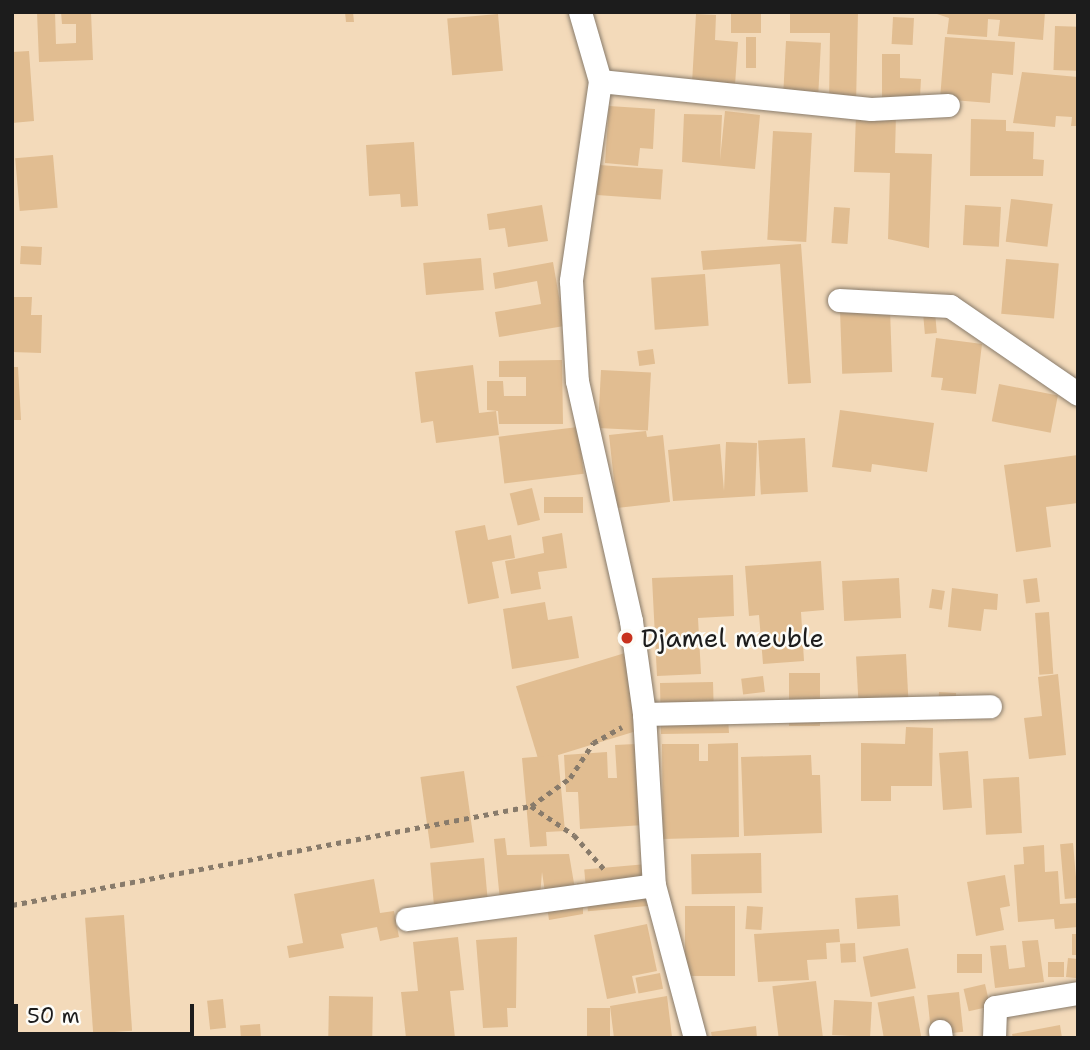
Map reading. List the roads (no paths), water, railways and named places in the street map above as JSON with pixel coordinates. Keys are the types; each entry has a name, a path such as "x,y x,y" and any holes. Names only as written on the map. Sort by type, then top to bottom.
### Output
{"street":[{"path":"580,12 600,82 571,281 577,381 631,621 644,714 653,885 695,1038"},
{"path":"600,82 871,109 948,105"},
{"path":"839,300 950,306 1078,394"},
{"path":"644,714 990,706"},
{"path":"407,919 653,885"},
{"path":"994,1038 995,1007 1078,993"}],"place":[{"name":"Djamel meuble","path":"627,638"}]}
